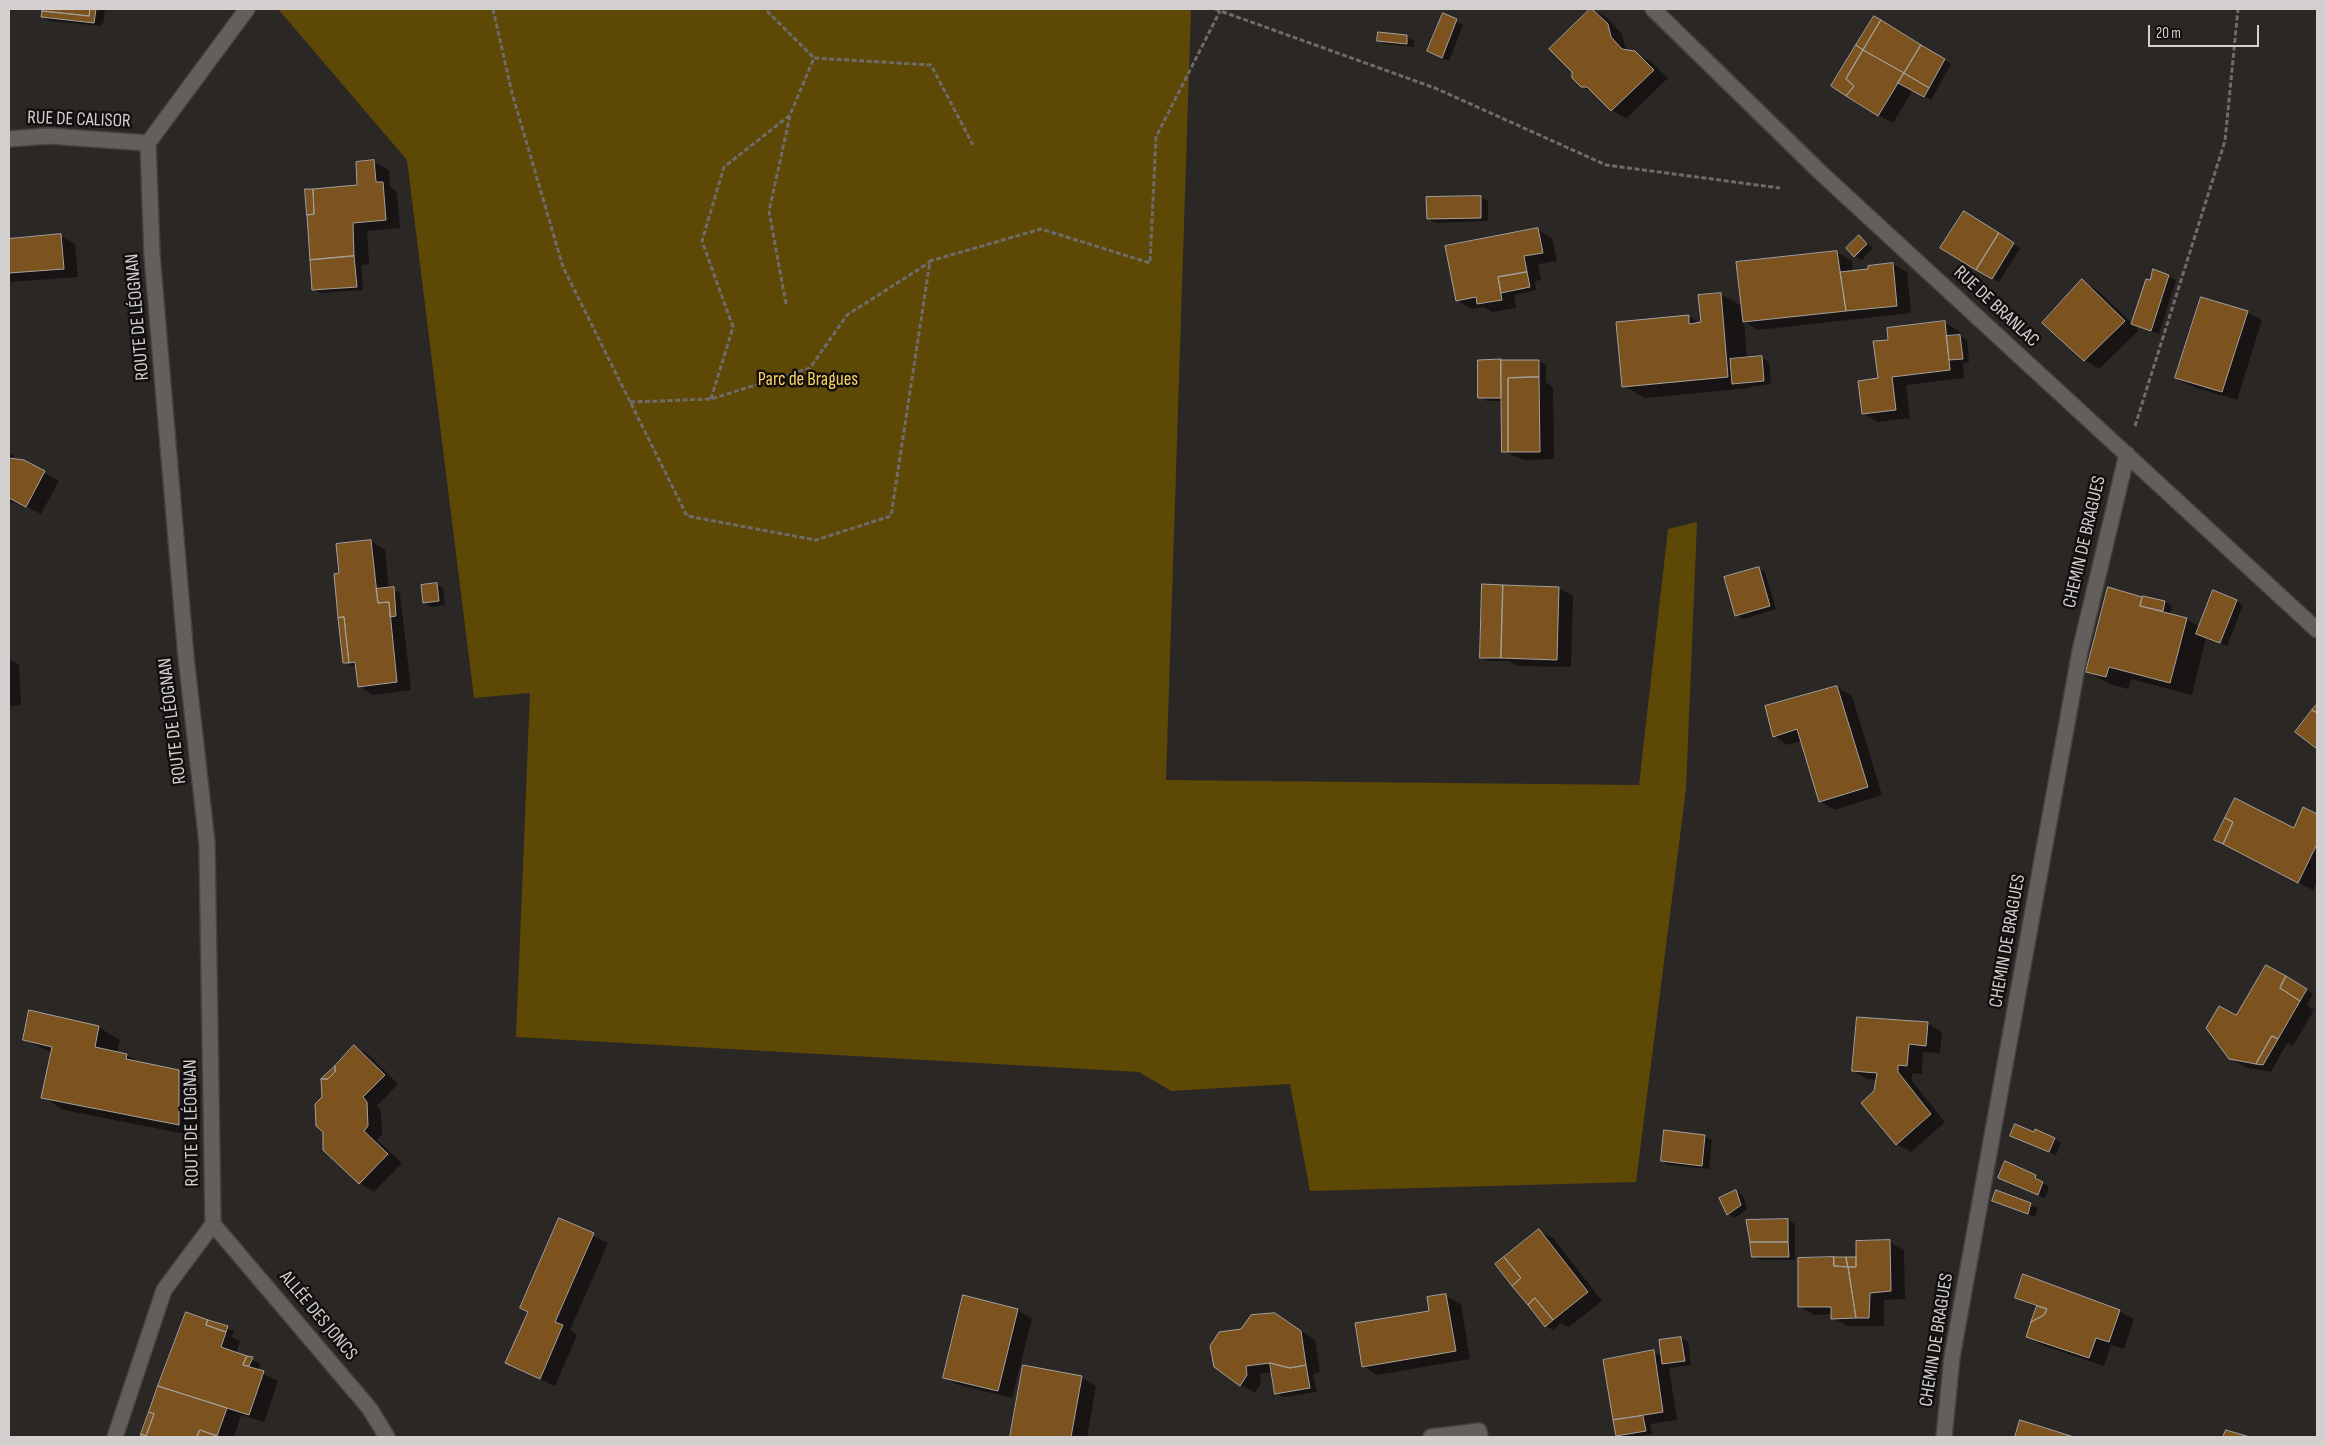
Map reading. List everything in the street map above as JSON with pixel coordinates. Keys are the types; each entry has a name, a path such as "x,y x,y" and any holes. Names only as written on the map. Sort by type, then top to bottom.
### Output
{"street":[{"path":"148,143 247,9"},
{"name":"RUE DE BRANLAC","path":"1653,9 1821,173 2317,630"},
{"name":"RUE DE CALISOR","path":"9,139 50,136 148,143"},
{"name":"ROUTE DE LÉOGNAN","path":"148,143 152,254 185,647 207,843 213,1224"},
{"name":"CHEMIN DE BRAGUES","path":"1944,1437 1952,1357 2080,651 2126,454"},
{"path":"115,1437 164,1290 213,1224"},
{"name":"ALLÉE DES JONCS","path":"213,1224 370,1409 387,1437"},
{"path":"1431,1437 1479,1431 1480,1437"}],"path":[{"path":"493,9 512,93 562,267 687,516 816,540 892,516 930,261"},
{"path":"1215,9 1435,88 1606,165 1780,188"},
{"path":"2126,454 2225,141 2238,9"},
{"path":"767,11 814,58 931,65 973,145"},
{"path":"630,402 711,400 810,368 847,315 930,261 1041,229 1150,263 1156,136 1220,11"},
{"path":"786,304 769,211 790,115 814,58"},
{"path":"711,400 733,328 702,241 724,167 790,115"}],"green space":[{"name":"Parc de Bragues","path":"278,9 1191,9 1166,780 1639,785 1668,529 1697,522 1686,789 1636,1182 1310,1191 1290,1084 1171,1091 1139,1072 516,1037 530,693 474,698 407,160"}],"building":[{"path":"42,9 90,9 89,16 42,11"},
{"path":"90,9 96,9 94,23 41,17 42,11 89,16"},
{"path":"1590,9 1608,24 1611,37 1622,49 1635,51 1654,70 1611,111 1587,87 1581,87 1572,78 1572,72 1549,49"},
{"path":"1443,13 1457,19 1442,58 1427,51"},
{"path":"1874,16 1881,20 1863,50 1856,45"},
{"path":"1881,20 1921,45 1904,73 1863,50"},
{"path":"1378,32 1407,35 1407,44 1377,41"},
{"path":"1856,45 1863,50 1846,79 1854,86 1846,96 1831,86"},
{"path":"1921,45 1945,59 1929,88 1904,73"},
{"path":"1863,50 1904,73 1878,116 1846,96 1854,86 1846,79"},
{"path":"1904,73 1929,88 1924,97 1898,83"},
{"path":"374,160 376,182 383,182 386,220 353,223 354,256 310,260 307,215 314,214 313,189 357,185 356,162"},
{"path":"305,189 313,189 314,214 307,215"},
{"path":"1481,196 1481,218 1427,219 1426,197"},
{"path":"1964,211 1999,233 1976,270 1940,248"},
{"path":"1538,228 1543,253 1524,256 1527,272 1498,277 1502,300 1477,304 1476,297 1456,301 1445,246"},
{"path":"1999,233 2014,243 1992,279 1976,270"},
{"path":"61,234 64,269 9,273 9,239"},
{"path":"1859,235 1867,244 1854,257 1846,248"},
{"path":"1837,251 1846,311 1743,322 1736,262"},
{"path":"354,256 357,287 312,290 310,260"},
{"path":"1893,263 1897,306 1846,311 1840,272 1868,269 1868,266"},
{"path":"2153,269 2169,275 2151,331 2131,324 2146,279 2150,280"},
{"path":"1527,272 1530,287 1501,293 1498,277"},
{"path":"2082,279 2125,321 2084,361 2042,323"},
{"path":"1721,293 1728,377 1622,387 1616,322 1689,315 1689,324 1701,322 1698,295"},
{"path":"2201,297 2248,311 2222,392 2175,378"},
{"path":"1945,321 1950,370 1892,377 1896,410 1862,414 1858,381 1878,378 1873,341 1888,340 1887,328"},
{"path":"1960,335 1963,359 1949,360 1946,336"},
{"path":"1762,356 1764,381 1732,384 1730,359"},
{"path":"1501,359 1501,398 1478,398 1478,360"},
{"path":"1501,360 1539,360 1539,377 1508,378 1508,452 1502,452"},
{"path":"1539,377 1540,452 1508,452 1508,378"},
{"path":"9,458 24,460 45,471 26,507 9,498"},
{"path":"371,540 378,603 389,602 397,682 358,687 355,662 349,663 344,617 338,618 334,574 339,573 336,544"},
{"path":"1759,567 1770,606 1735,616 1724,577"},
{"path":"437,583 439,601 423,603 421,585"},
{"path":"1482,584 1503,585 1501,658 1480,658"},
{"path":"1503,585 1559,587 1557,660 1501,658"},
{"path":"394,587 396,616 390,617 389,602 378,603 376,589"},
{"path":"2108,587 2142,597 2140,606 2187,618 2170,683 2109,667 2106,677 2086,672"},
{"path":"2213,590 2237,600 2220,643 2196,634"},
{"path":"2143,596 2165,601 2163,611 2140,606"},
{"path":"344,617 349,663 343,663 338,618"},
{"path":"1837,686 1868,787 1819,802 1797,729 1773,737 1765,706"},
{"path":"2317,704 2317,713 2312,710"},
{"path":"2312,710 2317,713 2317,749 2295,732"},
{"path":"2235,798 2294,828 2303,807 2317,814 2317,844 2298,883 2223,844 2233,822 2225,818"},
{"path":"2225,818 2233,822 2223,844 2214,840"},
{"path":"2266,965 2286,976 2280,988 2300,1001 2278,1039 2272,1036 2256,1064 2229,1059 2206,1028 2219,1006 2236,1015"},
{"path":"2286,976 2307,989 2300,1001 2280,988"},
{"path":"29,1010 99,1026 95,1047 127,1054 126,1059 179,1070 179,1125 41,1098 52,1047 23,1040"},
{"path":"1857,1017 1928,1022 1926,1046 1909,1044 1907,1066 1898,1065 1898,1072 1931,1114 1896,1145 1861,1103 1874,1091 1877,1073 1852,1071"},
{"path":"2272,1036 2278,1039 2263,1065 2256,1064"},
{"path":"354,1045 385,1075 363,1097 367,1102 368,1126 364,1131 388,1154 359,1184 323,1150 323,1132 316,1126 315,1104 322,1097 321,1079 328,1079 335,1072 335,1066"},
{"path":"335,1066 335,1072 328,1079 321,1079"},
{"path":"2015,1124 2034,1132 2035,1129 2055,1138 2049,1152 2010,1136"},
{"path":"1664,1130 1705,1135 1702,1166 1661,1161"},
{"path":"2005,1161 2036,1175 2035,1178 2043,1182 2038,1195 1998,1178"},
{"path":"1736,1190 1741,1205 1727,1215 1719,1198"},
{"path":"1996,1190 2031,1203 2028,1214 1992,1201"},
{"path":"559,1218 594,1233 555,1322 563,1325 540,1379 505,1363 528,1312 520,1308"},
{"path":"1788,1219 1788,1242 1750,1242 1746,1220"},
{"path":"1539,1229 1588,1292 1553,1320 1535,1298 1528,1305 1512,1286 1521,1278 1504,1257"},
{"path":"1890,1240 1891,1291 1870,1293 1869,1318 1856,1318 1848,1267 1856,1267 1856,1241"},
{"path":"1750,1242 1788,1242 1789,1257 1752,1257"},
{"path":"1504,1257 1521,1278 1512,1286 1495,1264"},
{"path":"1834,1257 1846,1257 1848,1267 1834,1266"},
{"path":"1834,1257 1834,1266 1848,1267 1856,1318 1831,1319 1831,1307 1798,1307 1798,1258"},
{"path":"1846,1257 1856,1257 1856,1267 1848,1267"},
{"path":"2023,1274 2120,1310 2109,1342 2096,1338 2089,1358 2026,1337 2031,1322 2044,1315 2047,1309 2015,1298"},
{"path":"1446,1294 1456,1351 1362,1367 1355,1323 1429,1311 1427,1297"},
{"path":"963,1295 1018,1309 998,1391 943,1378"},
{"path":"1535,1298 1553,1320 1545,1327 1528,1305"},
{"path":"2037,1306 2047,1309 2044,1315 2031,1322"},
{"path":"186,1312 208,1320 206,1325 226,1332 221,1347 247,1356 243,1365 264,1371 249,1415 158,1386"},
{"path":"1275,1313 1301,1331 1306,1365 1290,1368 1270,1363 1246,1366 1247,1375 1240,1386 1214,1367 1210,1346 1219,1332 1241,1329 1251,1315"},
{"path":"208,1320 228,1326 226,1332 206,1325"},
{"path":"1681,1337 1685,1361 1662,1364 1659,1340"},
{"path":"1654,1350 1663,1412 1613,1420 1603,1360"},
{"path":"247,1356 253,1357 249,1366 243,1365"},
{"path":"1270,1363 1290,1368 1306,1365 1310,1388 1275,1394"},
{"path":"1023,1365 1082,1376 1071,1437 1010,1437"},
{"path":"158,1386 227,1408 217,1436 200,1430 197,1437 140,1437 141,1434 146,1436 154,1414 149,1412"},
{"path":"149,1412 154,1414 146,1436 141,1434"},
{"path":"1643,1416 1646,1431 1616,1436 1613,1420"},
{"path":"2020,1420 2074,1437 2015,1437"},
{"path":"200,1430 217,1436 197,1437"},
{"path":"2226,1430 2250,1437 2223,1437"}]}
